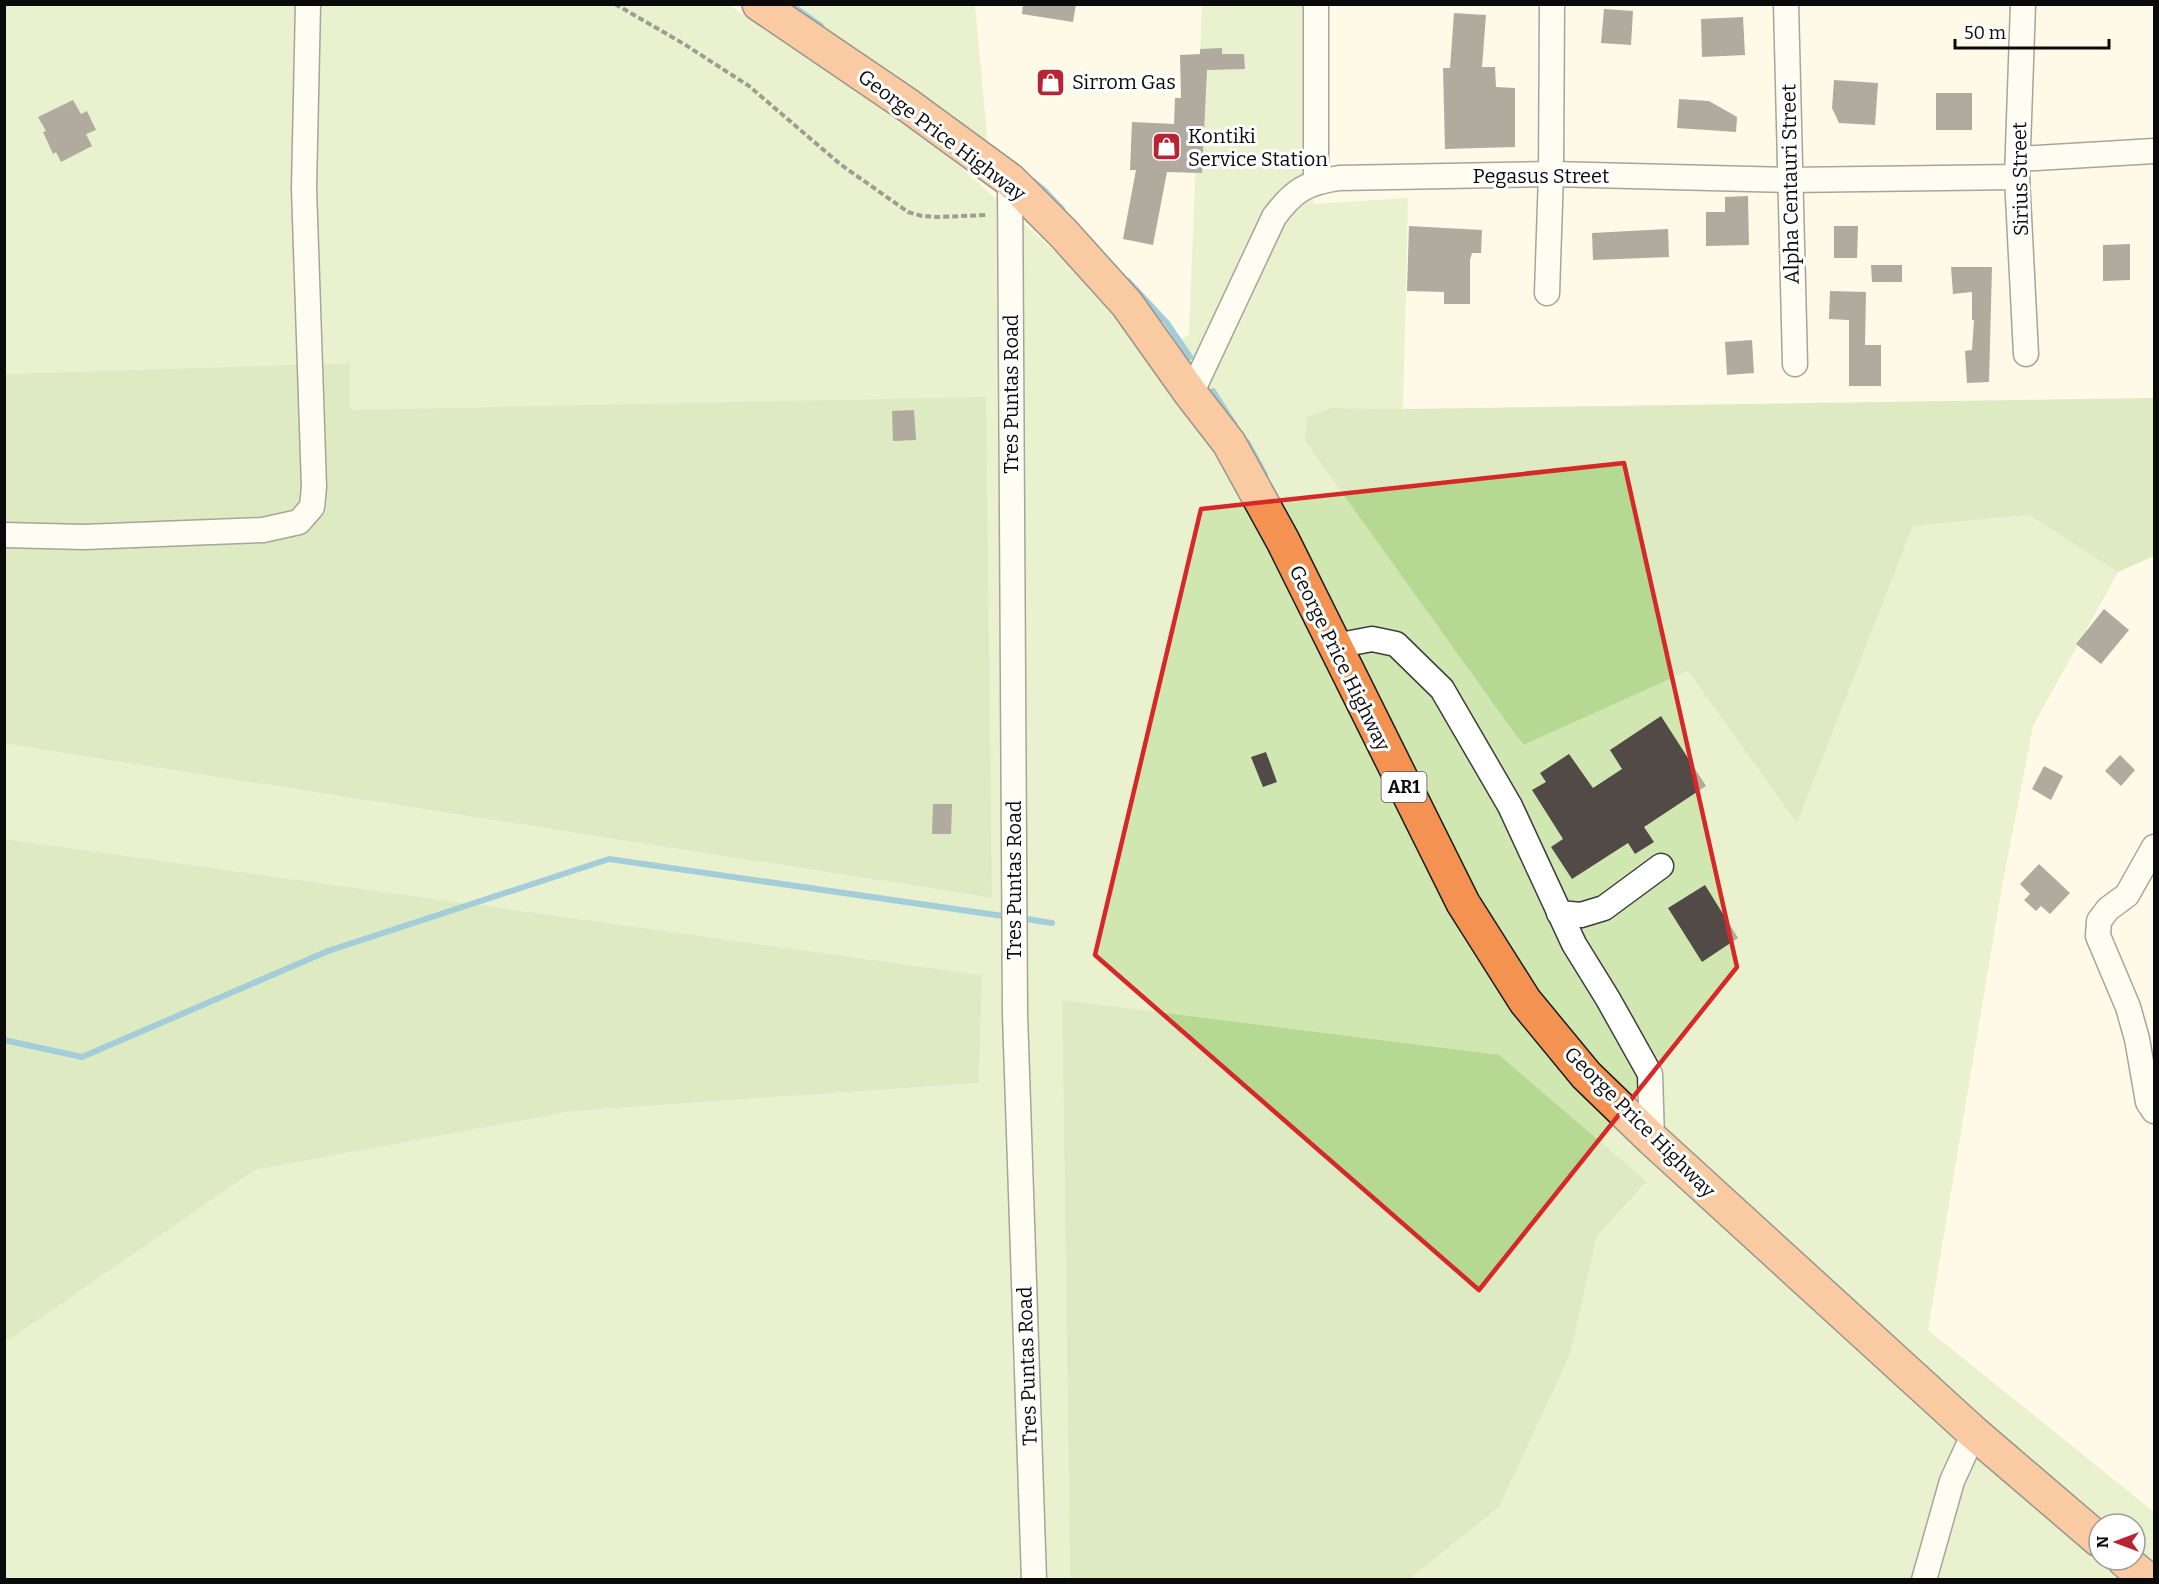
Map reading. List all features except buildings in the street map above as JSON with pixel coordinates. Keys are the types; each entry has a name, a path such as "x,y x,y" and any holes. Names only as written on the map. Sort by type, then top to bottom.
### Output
{"highway":[{"name":"George Price Highway","path":"759,4 909,106 1010,180 1063,233 1127,304 1229,443 1282,541 1463,903 1525,1001 1586,1075 1652,1139 1974,1433 2087,1530"}],"street":[{"path":"4,535 84,537 263,530 299,522 312,507 314,487 304,188 308,4"},
{"path":"1316,4 1316,182"},
{"path":"1547,293 1551,174 1552,4"},
{"name":"Alpha Centauri Street","path":"1786,4 1795,364"},
{"name":"Sirius Street","path":"2023,4 2017,168 2026,354"},
{"name":"Pegasus Street","path":"1191,394 1274,217 1287,200 1316,182 1339,178 1551,174 1789,180 2017,168 2154,151"},
{"name":"Tres Puntas Road","path":"1010,180 1015,1014 1034,1580"},
{"path":"1335,646 1372,639 1396,644 1442,688 1510,806 1574,944 1650,1074 1652,1139"},
{"path":"2154,847 2127,895 2108,909 2099,921 2098,936 2128,1007 2138,1039 2148,1102 2154,1111"},
{"path":"1559,913 1581,915 1604,908 1662,866"},
{"path":"1924,1580 1952,1481 1974,1433"}],"path":[{"path":"615,4 684,44 748,86 840,164 908,212 937,217 1010,214"}],"highlighted area":[{"path":"1624,463 1737,967 1479,1290 1095,955 1201,509"}],"green space":[{"path":"5,5 729,5 892,113 957,164 1062,258 1134,339 1169,345 1189,335 1202,5 1312,5 1313,204 1408,198 1403,409 1332,408 1522,745 1688,671 1797,822 1913,526 2029,515 2118,572 2033,726 2001,892 1928,1330 2154,1512 2154,1579 1409,1579 1499,1507 1570,1355 1597,1236 1647,1183 1062,1000 1070,1579 5,1579 5,1339 9,1340 255,1170 574,1111 979,1083 982,975 5,839 4,744 991,898 350,410 349,363 5,374"},
{"path":"775,5 975,5 989,157"},
{"path":"350,363 350,410 986,397 992,898 5,744 4,374"},
{"path":"2154,398 2154,556 2118,572 2029,515 1913,526 1797,823 1688,671 1523,745 1305,441 1307,417 1332,408 1403,409"},
{"path":"5,839 982,975 979,1083 574,1111 255,1170 9,1340 5,1339"},
{"path":"1062,1000 1499,1055 1647,1182 1597,1236 1570,1355 1499,1507 1409,1579 1070,1579"}],"waterway":[{"path":"790,4 821,26"},
{"path":"1033,181 1062,209"},
{"path":"1128,281 1167,323 1190,357"},
{"path":"1213,391 1234,424"},
{"path":"1247,442 1265,475"},
{"path":"4,1040 82,1057 328,951 609,859 1010,917"},
{"path":"1020,918 1052,923"}],"place":[{"name":"Sirrom Gas","path":"1051,82"},
{"name":"Kontiki Service Station","path":"1167,147"}]}
